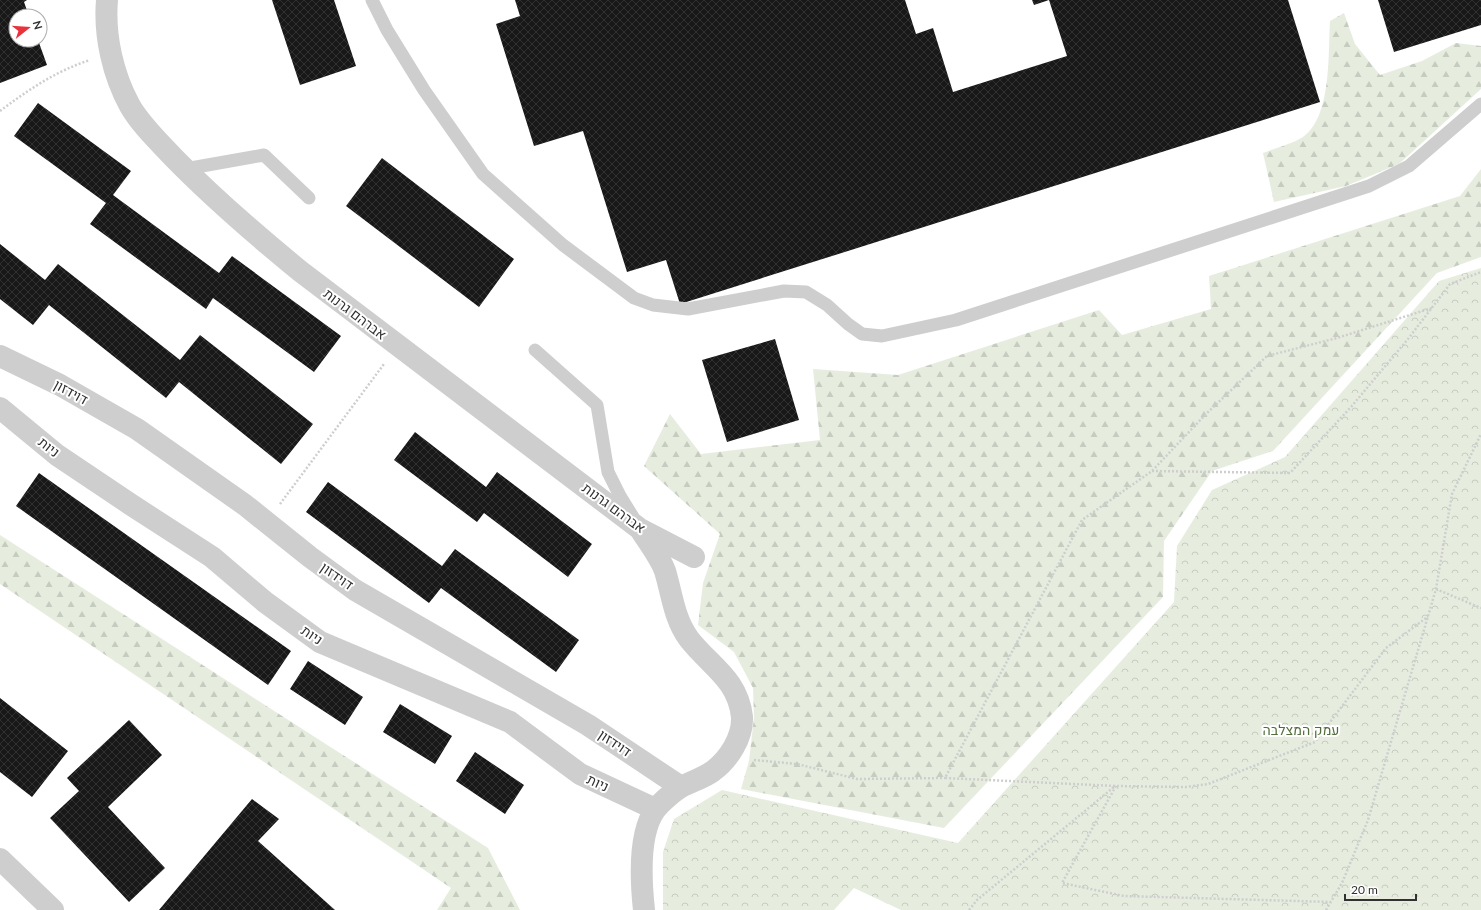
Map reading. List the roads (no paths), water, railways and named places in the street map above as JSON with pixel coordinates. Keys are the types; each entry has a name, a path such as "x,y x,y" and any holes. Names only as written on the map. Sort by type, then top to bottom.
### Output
{"street":[{"name":"אברהם גרנות","path":"107,0 111,52 115,73 131,106 153,135 185,169 251,230 300,271 398,346 640,529 694,557"},
{"name":"דוידזון","path":"0,356 60,385 137,429 266,522 355,590 588,725 681,787"},
{"name":"ניות","path":"0,408 57,455 212,557 265,602 320,642 510,722 580,774 655,809"},
{"path":"640,529 664,570 678,620 689,639 731,683 738,700 742,718 738,738 727,757 712,772 681,787 655,809 646,829 641,880 644,910"},
{"path":"0,859 53,910"}],"lane":[{"path":"372,0 387,30 424,90 483,174 564,245 634,298 653,305 688,309 784,291 806,292 827,305 848,324 862,334 882,336 956,320 1368,186 1409,166 1481,104"},
{"path":"185,169 264,155 309,198"},
{"path":"536,350 597,405 608,472 620,496 640,529"}],"park label":[{"name":"עמק המצלבה","path":"1301,730"}]}
